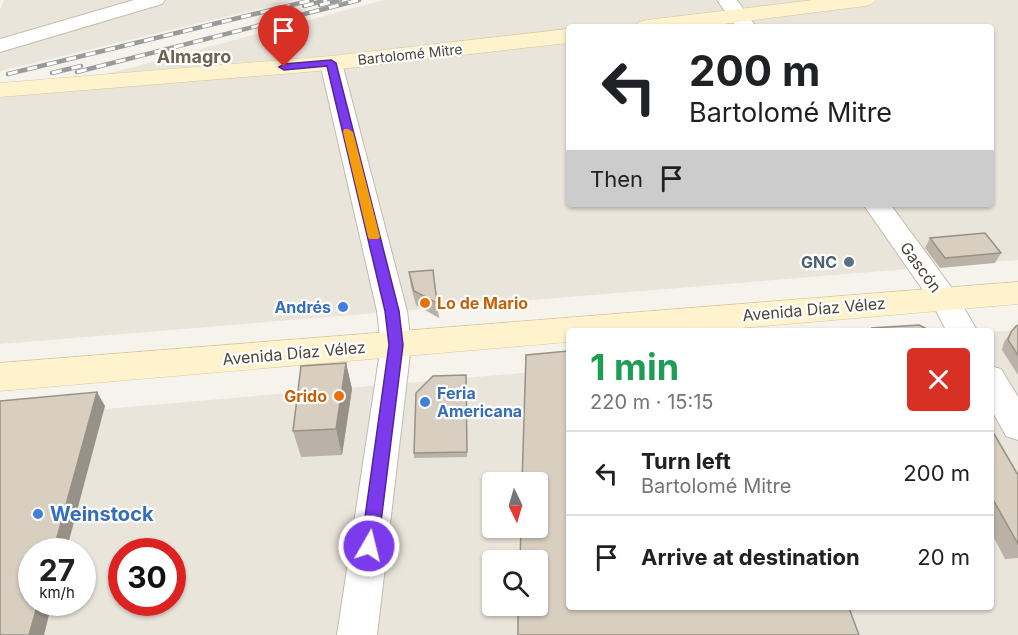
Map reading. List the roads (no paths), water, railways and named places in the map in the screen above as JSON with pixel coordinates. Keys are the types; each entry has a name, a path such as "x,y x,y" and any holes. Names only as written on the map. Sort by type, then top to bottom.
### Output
{"street":[{"path":"0,46 154,0"},
{"path":"670,24 866,0"},
{"name":"Bartolomé Mitre","path":"0,90 331,63 566,36"},
{"path":"331,63 392,311 396,345 357,635"},
{"name":"Gascón","path":"878,207 944,298 961,328"},
{"name":"Avenida Díaz Vélez","path":"594,328 1018,293"},
{"name":"Avenida Díaz Vélez","path":"0,377 566,330"},
{"path":"994,385 1018,426"}],"railway":[{"path":"8,74 312,0"},
{"path":"304,6 327,0"},
{"path":"320,5 340,0"},
{"path":"77,72 359,0"},
{"path":"52,73 81,66"}],"place":[{"name":"GNC","path":"849,262"},
{"name":"Lo de Mario","path":"425,303"},
{"name":"Andrés","path":"343,307"},
{"name":"Grido","path":"339,396"},
{"name":"Feria Americana","path":"425,402"},
{"name":"Weinstock","path":"38,514"}],"district":[{"name":"Almagro","path":"194,56"}]}
